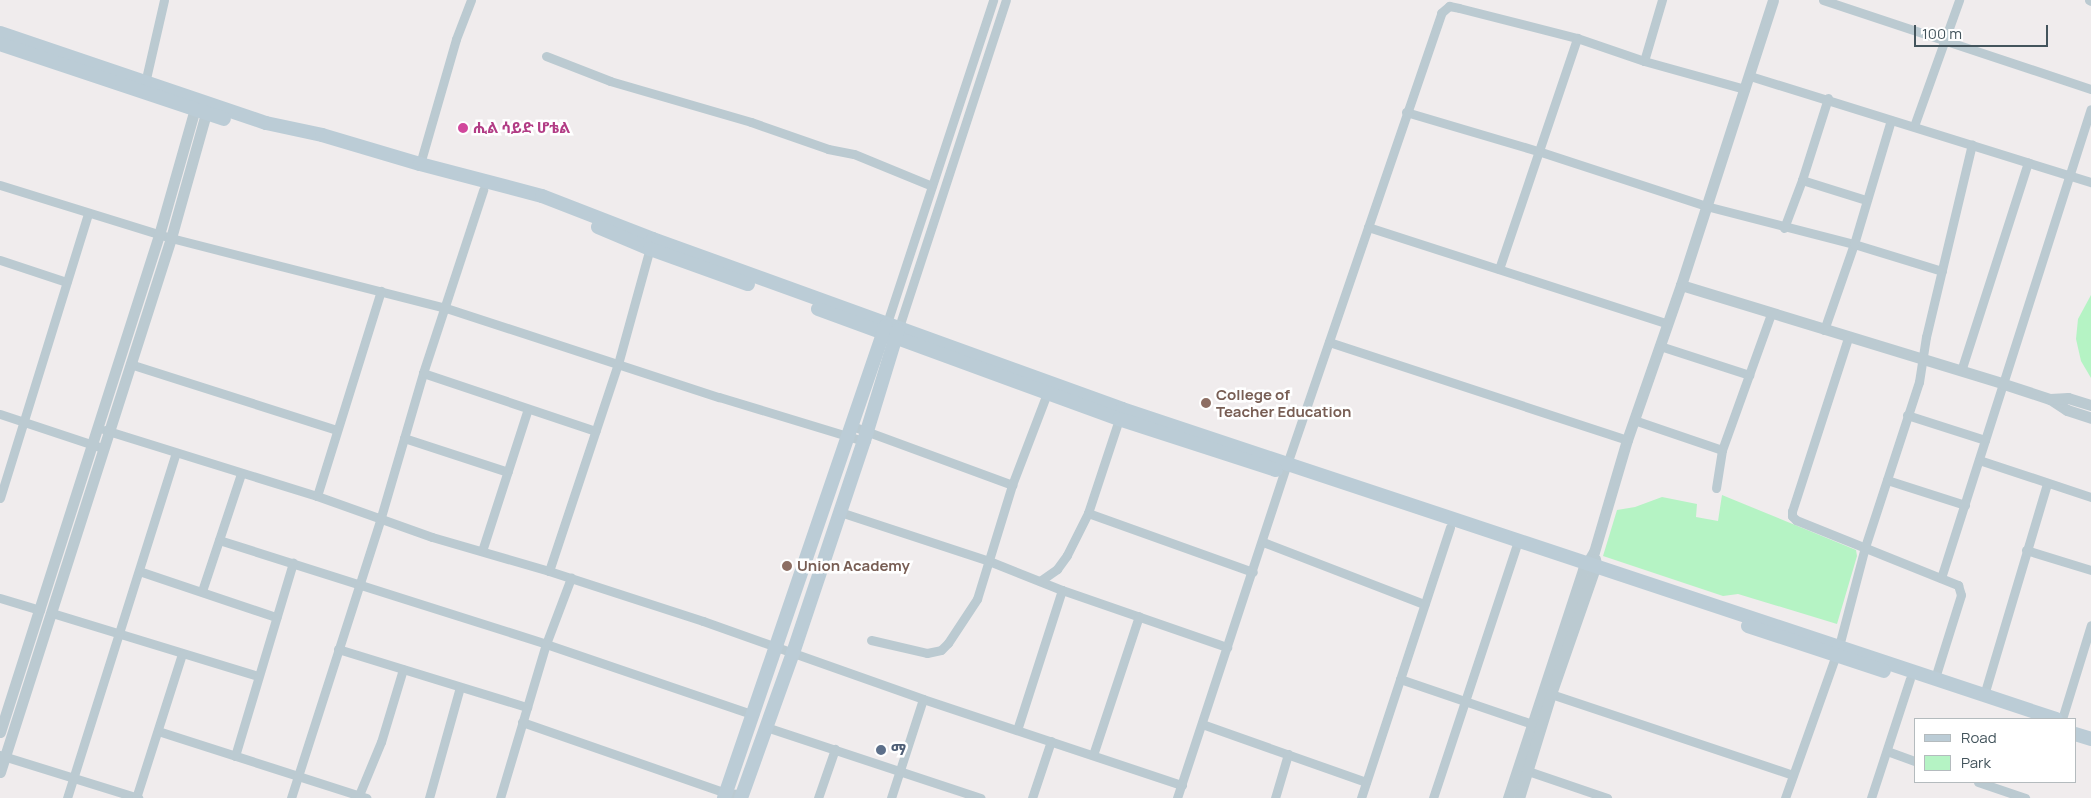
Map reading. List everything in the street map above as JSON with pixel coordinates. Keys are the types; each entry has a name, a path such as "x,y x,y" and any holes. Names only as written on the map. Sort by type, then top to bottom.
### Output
{"main road":[{"path":"0,34 145,83 264,131 319,143 548,208 1121,414 1285,468 1591,564 1837,651 1910,679 2027,718"},
{"path":"0,44 202,107 322,135 420,164 542,196 651,244"},
{"path":"725,795 850,432 891,331"},
{"path":"742,796 866,436 891,331"},
{"path":"1285,468 1516,547 1591,564"},
{"path":"1837,651 1935,678 2053,718"},
{"path":"2076,725 2091,730"},
{"path":"2076,734 2091,739"}],"street":[{"path":"145,83 164,0"},
{"path":"420,164 456,39 471,0"},
{"path":"891,331 932,186 993,0"},
{"path":"891,331 1006,0"},
{"path":"1644,61 1662,0"},
{"path":"1508,798 1523,769 1551,694 1627,440 1681,285 1773,0"},
{"path":"1823,0 2091,89"},
{"path":"1914,126 1946,41 1958,0"},
{"path":"1177,798 1253,572 1285,468 1441,13 1449,6 1577,38 1644,61 1745,89"},
{"path":"1499,269 1577,38"},
{"path":"546,56 610,81 751,122 828,149 854,154 932,186"},
{"path":"1750,76 1828,98 1891,120 2091,182"},
{"path":"1784,228 1802,180 1828,98"},
{"path":"0,772 3,755 52,613 159,235 202,107"},
{"path":"103,430 130,364 171,238 202,107"},
{"path":"1941,578 2091,109"},
{"path":"1406,112 1706,206 1784,228 1854,244 1942,271"},
{"path":"1824,330 1854,244 1891,120"},
{"path":"1785,798 1837,651 1865,548 1919,382 1926,337 1972,144"},
{"path":"1961,371 2028,162"},
{"path":"1802,180 1866,200"},
{"path":"0,185 159,235 446,308 618,364 866,436 1012,485"},
{"path":"291,798 381,517 423,373 446,308 483,190"},
{"path":"0,498 2,484 88,213"},
{"path":"1368,226 1668,324"},
{"path":"549,571 618,364 651,244"},
{"path":"1,264 66,282"},
{"path":"1681,285 1848,338 2004,384 2050,399 2067,410 2091,418"},
{"path":"317,496 381,291"},
{"path":"1716,488 1722,450 1771,314"},
{"path":"1848,338 1792,514 1796,520 1958,585 1961,590 1935,678"},
{"path":"1329,342 1627,440"},
{"path":"1660,346 1749,375"},
{"path":"130,364 337,430"},
{"path":"423,373 595,431"},
{"path":"870,640 916,652 935,653 941,650 976,599 1012,485 1049,388"},
{"path":"2050,399 2068,398 2091,405"},
{"path":"482,550 528,409"},
{"path":"0,414 98,446"},
{"path":"1040,581 1057,569 1067,555 1088,513 1121,414"},
{"path":"1907,415 1986,440"},
{"path":"1634,420 1722,450"},
{"path":"103,430 317,496 381,517 432,537 482,550 571,578 776,646 922,699 1182,784"},
{"path":"404,438 508,472"},
{"path":"0,732 40,610 98,446"},
{"path":"67,798 176,454"},
{"path":"1979,460 2091,497"},
{"path":"202,591 242,474"},
{"path":"1887,480 1965,505"},
{"path":"1984,695 2046,483"},
{"path":"840,512 989,561 1062,590 1227,647"},
{"path":"1088,513 1253,572"},
{"path":"1361,798 1450,526"},
{"path":"220,540 546,644 754,715"},
{"path":"1262,542 1424,604"},
{"path":"1433,798 1516,547"},
{"path":"2026,550 2091,570"},
{"path":"235,756 293,563"},
{"path":"1519,798 1532,724 1591,564"},
{"path":"139,572 202,591 276,617"},
{"path":"500,798 546,644 571,578"},
{"path":"1017,730 1062,590"},
{"path":"0,598 40,610"},
{"path":"52,613 258,676"},
{"path":"1093,755 1139,616"},
{"path":"2062,718 2087,653 2091,625"},
{"path":"338,649 527,707"},
{"path":"3,755 137,798 182,654"},
{"path":"158,731 363,797 403,669"},
{"path":"1400,679 1532,724"},
{"path":"1871,798 1910,679"},
{"path":"429,798 460,687"},
{"path":"1551,694 1793,775"},
{"path":"891,798 922,699"},
{"path":"522,722 725,795 742,796"},
{"path":"1202,724 1366,782"},
{"path":"766,727 899,770 961,795 981,798"},
{"path":"1032,798 1051,741"},
{"path":"818,798 835,749"},
{"path":"1887,752 1914,761"},
{"path":"1275,798 1288,754"},
{"path":"1523,769 1607,798"},
{"path":"1981,783 2025,798"}],"green space":[{"path":"2091,295 2091,378 2081,361 2076,339 2078,319"},
{"path":"1722,495 1856,550 1857,556 1837,624 1738,594 1723,596 1603,556 1617,510 1635,507 1662,497 1697,504 1696,517 1718,521"}],"place":[{"name":"ሒል ሳይድ ሆቴል","path":"463,128"},
{"name":"College of Teacher Education","path":"1206,403"},
{"name":"Union Academy","path":"787,566"},
{"name":"ማ","path":"881,750"}]}
